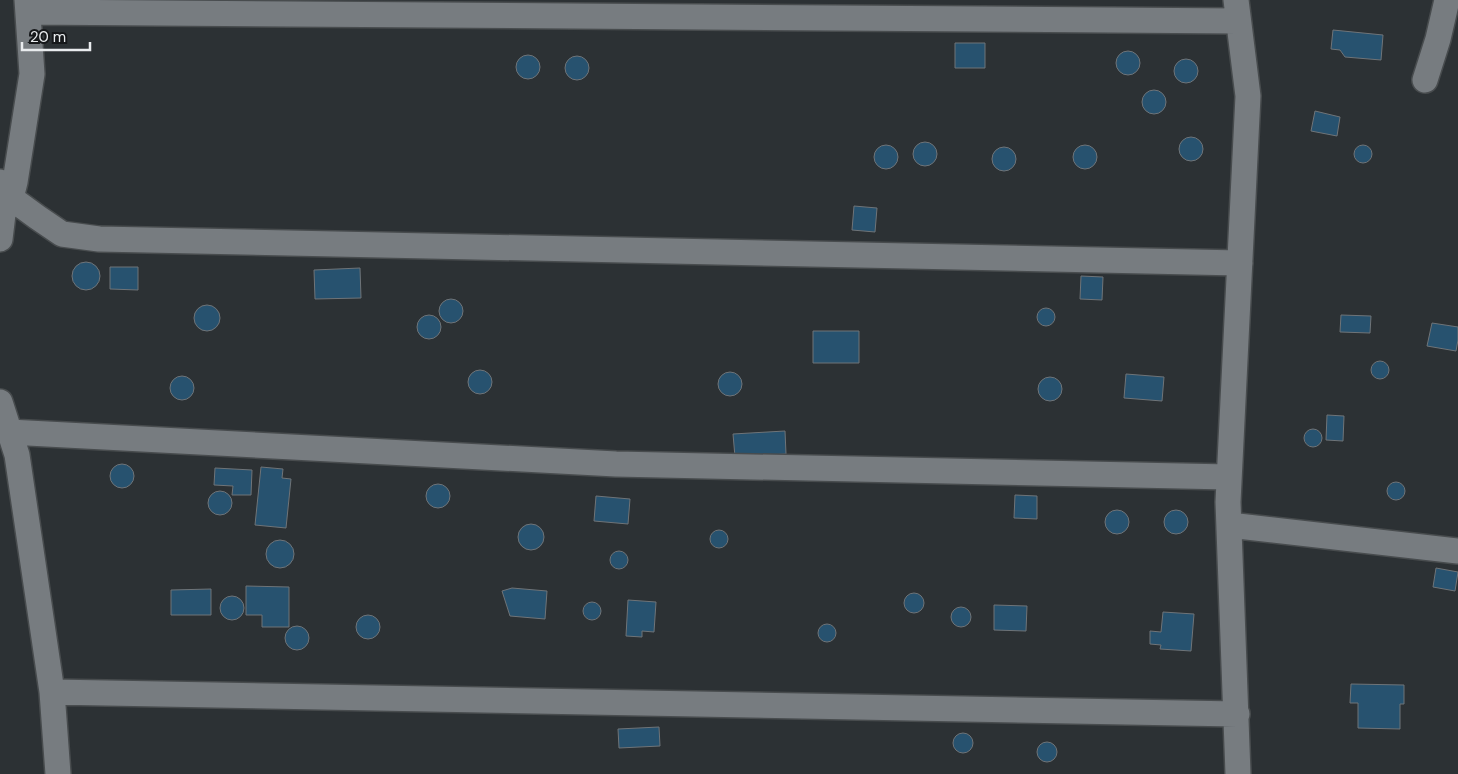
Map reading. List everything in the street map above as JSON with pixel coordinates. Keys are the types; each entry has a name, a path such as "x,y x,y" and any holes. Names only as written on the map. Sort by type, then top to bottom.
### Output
{"street":[{"path":"1425,80 1438,40 1447,0"},
{"path":"0,239 5,190 15,182 32,74 27,6 1237,11 1248,96 1228,502 1238,774"},
{"path":"5,190 37,217 62,234 99,240 1240,263"},
{"path":"0,402 17,456 52,692 58,774"},
{"path":"8,432 616,464 1229,477"},
{"path":"1229,525 1458,551"},
{"path":"52,692 1237,714"}],"building":[{"path":"1333,30 1383,35 1381,60 1345,57 1340,50 1331,49"},
{"path":"955,43 985,43 985,68 955,68"},
{"path":"1128,51 1133,52 1139,58 1139,68 1133,74 1128,75 1123,74 1117,68 1116,63 1117,58 1123,52"},
{"path":"528,55 533,56 539,62 539,72 533,78 528,79 523,78 517,72 516,67 517,62 523,56"},
{"path":"577,56 582,57 588,63 588,73 582,79 577,80 572,79 566,73 565,68 566,63 572,57"},
{"path":"1186,59 1191,60 1197,66 1197,76 1191,82 1186,83 1181,82 1175,76 1174,71 1175,66 1181,60"},
{"path":"1154,90 1159,91 1165,97 1165,107 1159,113 1154,114 1149,113 1143,107 1142,102 1143,97 1149,91"},
{"path":"1315,111 1340,117 1337,136 1311,131"},
{"path":"1191,137 1196,138 1202,144 1202,154 1196,160 1191,161 1186,160 1180,154 1179,149 1180,144 1186,138"},
{"path":"925,142 930,143 936,149 936,159 930,165 925,166 920,165 914,159 913,154 914,149 920,143"},
{"path":"886,145 891,146 897,152 897,162 891,168 886,169 881,168 875,162 874,157 875,152 881,146"},
{"path":"1085,145 1090,146 1096,152 1096,162 1090,168 1085,169 1080,168 1074,162 1073,157 1074,152 1080,146"},
{"path":"1363,145 1369,148 1372,154 1369,160 1363,163 1357,160 1354,154 1357,148"},
{"path":"1004,147 1009,148 1015,154 1015,164 1009,170 1004,171 999,170 993,164 992,159 993,154 999,148"},
{"path":"854,206 877,208 875,232 852,230"},
{"path":"86,262 96,266 100,276 96,286 86,290 76,286 72,276 76,266"},
{"path":"110,267 138,267 138,290 110,289"},
{"path":"360,268 361,298 315,299 314,270"},
{"path":"1081,276 1103,277 1102,300 1080,299"},
{"path":"451,299 460,302 463,311 460,320 451,323 442,320 439,311 442,302"},
{"path":"207,305 216,309 220,318 216,327 207,331 198,327 194,318 198,309"},
{"path":"1046,308 1052,311 1055,317 1052,323 1046,326 1040,323 1037,317 1040,311"},
{"path":"429,315 438,318 441,327 438,336 429,339 420,336 417,327 420,318"},
{"path":"1341,315 1371,316 1370,333 1340,332"},
{"path":"1432,323 1458,327 1456,351 1427,346"},
{"path":"813,331 859,331 859,363 813,363"},
{"path":"1376,361 1384,361 1389,366 1387,377 1376,379 1371,374 1371,366"},
{"path":"480,370 489,373 492,382 489,391 480,394 471,391 468,382 471,373"},
{"path":"730,372 739,375 742,384 739,393 730,396 721,393 718,384 721,375"},
{"path":"1126,374 1164,377 1162,401 1124,398"},
{"path":"182,376 191,379 194,388 191,397 182,400 173,397 170,388 173,379"},
{"path":"1050,377 1055,378 1061,384 1061,394 1055,400 1050,401 1045,400 1039,394 1038,389 1039,384 1045,378"},
{"path":"1327,415 1344,416 1343,441 1326,440"},
{"path":"1309,429 1317,429 1322,434 1320,445 1309,447 1304,442 1304,434"},
{"path":"785,431 786,454 735,457 733,434"},
{"path":"122,464 131,467 134,476 131,485 122,488 113,485 110,476 113,467"},
{"path":"261,467 283,469 282,478 291,479 286,528 255,525"},
{"path":"215,468 252,470 251,495 232,495 233,486 214,485"},
{"path":"1392,482 1400,482 1405,487 1403,498 1392,500 1387,495 1387,487"},
{"path":"438,484 446,488 450,496 446,504 438,508 430,504 426,496 430,488"},
{"path":"220,491 229,494 232,503 229,512 220,515 211,512 208,503 211,494"},
{"path":"1015,495 1037,496 1037,519 1014,518"},
{"path":"596,496 630,499 628,524 594,521"},
{"path":"1117,510 1122,511 1128,517 1128,527 1122,533 1117,534 1112,533 1106,527 1105,522 1106,517 1112,511"},
{"path":"1176,510 1181,511 1187,517 1187,527 1181,533 1176,534 1171,533 1165,527 1164,522 1165,517 1171,511"},
{"path":"531,524 540,528 544,537 540,546 531,550 522,546 518,537 522,528"},
{"path":"719,530 725,533 728,539 725,545 719,548 713,545 710,539 713,533"},
{"path":"280,540 290,544 294,554 290,564 280,568 270,564 266,554 270,544"},
{"path":"619,551 625,554 628,560 625,566 619,569 613,566 610,560 613,554"},
{"path":"1436,568 1458,572 1455,591 1433,587"},
{"path":"246,586 289,587 289,627 262,627 262,615 246,615"},
{"path":"512,588 547,591 545,619 510,616 502,591"},
{"path":"211,589 211,615 171,615 171,590"},
{"path":"914,593 921,596 924,603 921,610 914,613 907,610 904,603 907,596"},
{"path":"232,596 241,599 244,608 241,617 232,620 223,617 220,608 223,599"},
{"path":"628,600 656,602 654,632 642,631 642,637 626,636"},
{"path":"588,602 596,602 601,607 599,618 588,620 583,615 583,607"},
{"path":"994,605 1027,606 1026,631 994,630"},
{"path":"961,607 968,610 971,617 968,624 961,627 954,624 951,617 954,610"},
{"path":"1163,612 1194,614 1191,651 1160,649 1161,645 1150,644 1150,631 1161,632"},
{"path":"368,615 377,618 380,627 377,636 368,639 359,636 356,627 359,618"},
{"path":"823,624 831,624 836,629 834,640 823,642 818,637 818,629"},
{"path":"297,626 306,629 309,638 306,647 297,650 288,647 285,638 288,629"},
{"path":"1351,684 1404,685 1404,704 1400,704 1400,729 1358,728 1358,703 1350,703"},
{"path":"659,727 660,746 619,748 618,729"},
{"path":"963,733 970,736 973,743 970,750 963,753 956,750 953,743 956,736"},
{"path":"1047,742 1054,745 1057,752 1054,759 1047,762 1040,759 1037,752 1040,745"}]}
